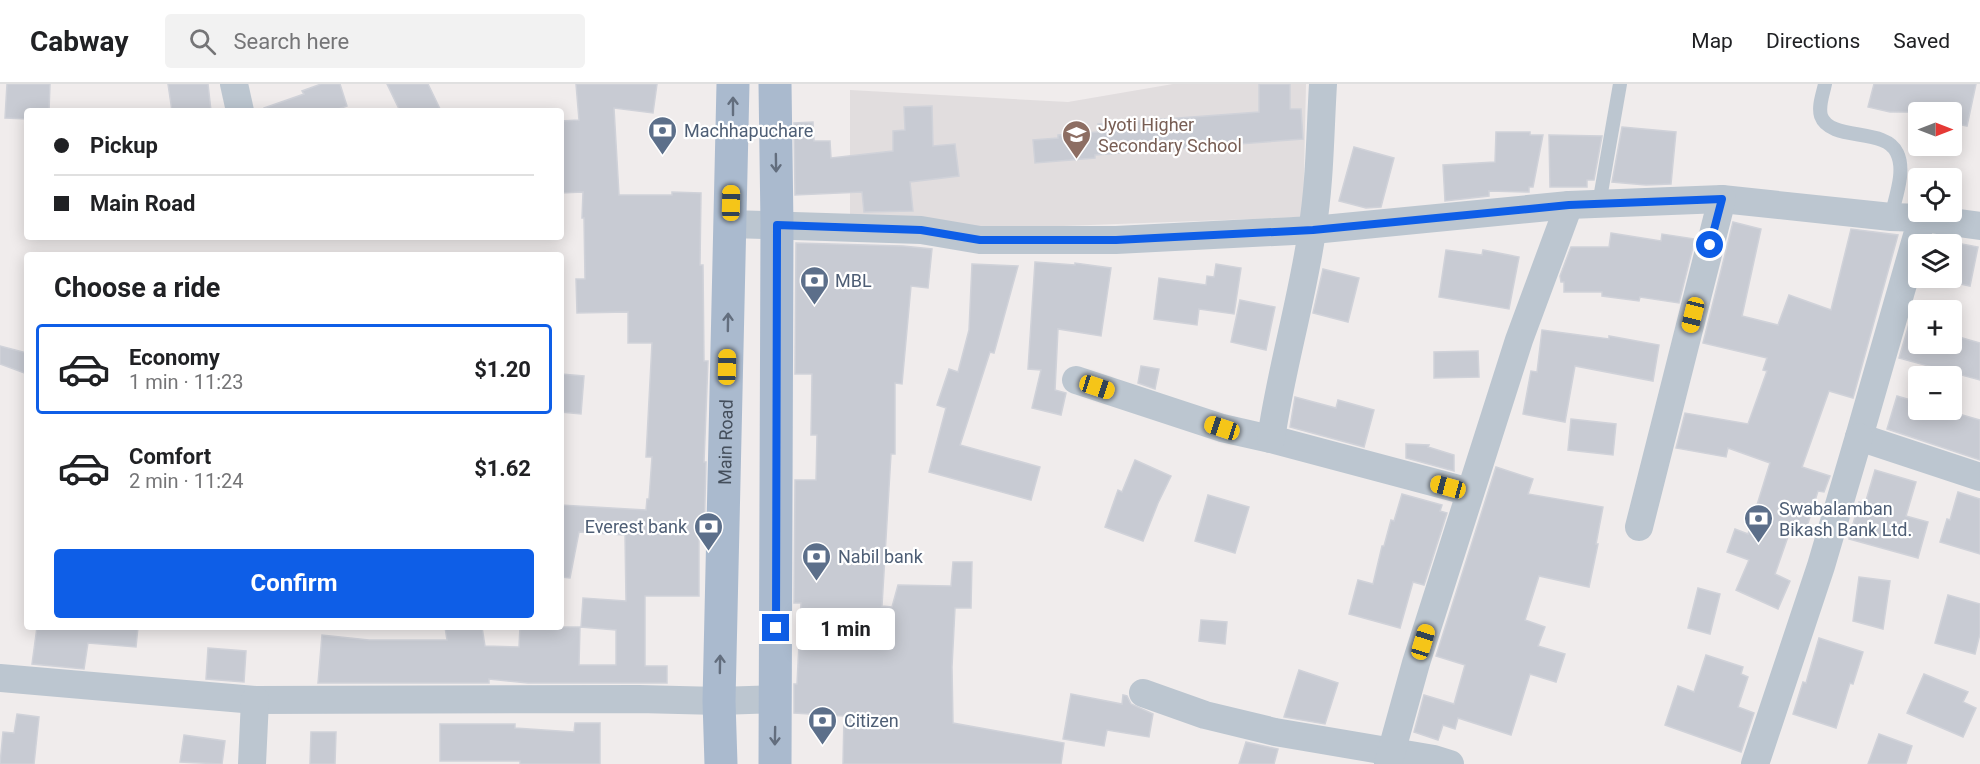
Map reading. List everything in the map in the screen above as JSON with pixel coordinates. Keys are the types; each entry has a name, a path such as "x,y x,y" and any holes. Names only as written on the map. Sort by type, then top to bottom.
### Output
{"main road":[{"name":"Main Road","path":"721,764 719,701 733,84"},
{"path":"775,84 777,225 775,764"}],"street":[{"path":"234,84 239,108"},
{"path":"1271,439 1313,230 1323,84"},
{"path":"730,224 921,230 980,240 1116,240 1313,230 1569,205 1722,199 1908,218"},
{"path":"1639,527 1722,199"},
{"path":"1390,758 1416,663 1519,340 1569,205"},
{"path":"1755,764 1821,566 1921,222"},
{"path":"1951,222 1980,226"},
{"path":"1076,380 1222,428 1470,492"},
{"path":"1860,437 1980,477"},
{"path":"0,678 255,700 719,701 775,699"},
{"path":"1143,693 1205,715 1275,732 1390,758 1450,764"},
{"path":"252,764 255,700"}],"lane":[{"path":"1599,204 1620,84"},
{"path":"1825,84 1820,106 1821,118 1831,128 1884,140 1897,152 1901,170 1891,217"}],"shaded area":[{"name":"Jyoti Higher Secondary School","path":"1173,84 1306,84 1303,217 984,229 850,227 850,90 1068,102"}],"building":[{"path":"7,84 50,84 49,108 24,108 24,119 5,118"},
{"path":"168,84 208,84 211,108 172,108"},
{"path":"321,84 340,84 347,106 341,108 264,108 304,94 302,91"},
{"path":"387,84 428,84 440,108 399,108"},
{"path":"576,84 657,84 653,113 614,108 619,195 701,193 700,265 703,265 704,361 708,361 704,538 699,538 699,596 645,596 645,666 667,666 667,683 528,683 489,679 489,683 318,683 322,635 369,640 447,640 445,630 482,630 485,646 519,647 520,630 564,630 564,627 580,627 579,665 616,665 616,630 581,627 583,598 626,601 625,535 579,532 570,578 564,577 564,505 646,510 652,457 646,457 652,343 628,343 628,312 577,313 576,279 585,279 583,192 564,193 564,121 579,120"},
{"path":"1259,84 1290,84 1290,109 1301,109 1303,139 1095,155 1095,158 1035,163 1033,140 1058,138 1058,135 1098,132 1098,124 1259,112"},
{"path":"1874,84 1976,84 1967,126 1962,125 1962,102 1908,102 1908,112 1890,112 1868,107"},
{"path":"932,106 933,146 955,144 959,176 910,182 913,211 864,212 862,192 795,195 794,123 813,122 814,141 830,141 831,158 893,151 893,131 905,130 904,107"},
{"path":"1622,127 1676,132 1671,184 1646,185 1612,182"},
{"path":"1496,132 1530,132 1530,135 1543,135 1533,187 1529,187 1529,192 1489,191 1489,196 1445,201 1443,165 1495,162"},
{"path":"1549,135 1602,136 1594,180 1587,180 1587,187 1550,187"},
{"path":"1354,147 1394,158 1381,207 1366,208 1339,201"},
{"path":"1733,222 1761,229 1742,316 1778,325 1789,295 1831,310 1851,229 1898,235 1853,398 1829,391 1802,467 1830,476 1824,492 1818,491 1805,533 1791,528 1775,574 1790,581 1778,609 1736,590 1749,560 1727,552 1735,529 1748,534 1770,463 1728,448 1726,457 1676,448 1685,413 1748,424 1767,371 1763,370 1767,358 1703,343"},
{"path":"1611,233 1661,241 1662,234 1695,239 1679,303 1640,297 1639,301 1602,296 1602,292 1564,292 1564,282 1561,282 1560,276 1571,247 1609,247"},
{"path":"796,243 932,249 928,288 911,286 902,384 895,383 895,454 891,454 882,606 892,607 898,585 951,586 953,562 972,562 971,608 955,608 952,667 953,723 1064,743 1061,764 843,764 844,716 794,713 794,684 797,684 801,603 794,603 795,480 816,480 817,435 811,435 812,374 795,374"},
{"path":"1962,244 1978,247 1970,286 1962,284"},
{"path":"1446,250 1482,255 1483,250 1519,257 1509,309 1439,297"},
{"path":"1035,262 1075,265 1075,263 1111,268 1101,336 1058,329 1055,390 1066,393 1061,415 1032,408 1041,370 1028,369"},
{"path":"972,264 1018,266 994,353 990,352 960,445 1040,467 1031,500 929,472 946,408 937,405 949,369 958,372 969,330"},
{"path":"1216,264 1241,268 1234,314 1199,309 1197,325 1154,319 1159,278 1206,285 1207,276 1214,277"},
{"path":"1323,269 1359,278 1348,322 1313,313"},
{"path":"1240,300 1275,307 1266,350 1231,342"},
{"path":"1908,327 1908,354 1962,354 1962,338 1980,343 1980,380 1962,375 1962,366 1928,366 1899,358"},
{"path":"1542,330 1609,339 1609,336 1659,345 1653,381 1575,366 1565,422 1523,414 1531,371 1537,372"},
{"path":"0,346 24,352 24,373 0,364"},
{"path":"1478,351 1479,377 1434,378 1434,352"},
{"path":"1141,366 1159,369 1155,389 1138,383"},
{"path":"564,374 584,376 581,414 564,412"},
{"path":"1897,396 1908,399 1908,420 1962,420 1962,415 1980,420 1980,460 1887,429"},
{"path":"1295,397 1336,408 1338,400 1374,410 1364,447 1290,427"},
{"path":"1571,419 1616,424 1613,455 1568,450"},
{"path":"1406,444 1429,445 1428,447 1454,455 1454,471 1406,458"},
{"path":"1135,460 1171,476 1143,541 1105,527 1118,490 1122,492"},
{"path":"1496,467 1533,479 1528,494 1603,507 1589,587 1539,576 1525,620 1545,627 1538,646 1565,654 1556,682 1530,674 1511,735 1458,718 1455,729 1443,725 1438,740 1414,732 1424,695 1454,704 1465,665 1436,656"},
{"path":"1875,470 1916,482 1906,516 1928,522 1918,558 1849,539 1859,502 1865,504"},
{"path":"1958,492 1980,499 1980,554 1940,542 1947,519 1950,520"},
{"path":"1402,494 1442,505 1440,511 1447,513 1424,585 1413,582 1400,628 1349,614 1358,580 1373,584 1382,546 1384,546 1391,520 1394,521"},
{"path":"1208,495 1249,507 1235,553 1195,541"},
{"path":"1859,577 1890,581 1883,629 1853,621"},
{"path":"1698,588 1720,594 1710,634 1688,628"},
{"path":"1948,595 1980,604 1980,634 1975,654 1935,643"},
{"path":"1201,620 1227,622 1225,644 1199,641"},
{"path":"37,630 138,630 136,647 88,643 84,669 32,664"},
{"path":"1819,638 1863,652 1853,684 1850,683 1836,728 1793,714 1803,682 1806,683"},
{"path":"208,648 246,651 244,682 206,679"},
{"path":"1706,655 1743,667 1741,674 1748,677 1738,707 1754,713 1741,752 1665,725 1678,686 1694,692"},
{"path":"1299,670 1338,683 1325,724 1284,717"},
{"path":"1924,674 1968,692 1963,702 1976,708 1963,737 1907,713"},
{"path":"1071,694 1122,704 1123,695 1127,696 1131,704 1153,714 1149,737 1107,730 1104,746 1063,739"},
{"path":"17,714 39,717 34,764 0,764 3,732 14,733"},
{"path":"575,723 600,723 600,764 440,761 440,724 515,724 515,728 574,732"},
{"path":"311,732 336,732 335,764 310,764"},
{"path":"1879,734 1912,746 1906,764 1868,764"},
{"path":"184,735 225,741 222,764 180,762"},
{"path":"1246,742 1278,749 1274,764 1239,764"}],"place":[{"name":"Machhapuchare","path":"663,156"},
{"name":"Jyoti Higher Secondary School","path":"1077,160"},
{"name":"MBL","path":"814,306"},
{"name":"Swabalamban Bikash Bank Ltd.","path":"1758,544"},
{"name":"Everest bank","path":"708,552"},
{"name":"Nabil bank","path":"817,582"},
{"name":"Citizen","path":"823,746"}],"route":[{"path":"776,628 777,225 921,230 980,240 1116,240 1313,230 1569,205 1722,199 1710,245"}]}
